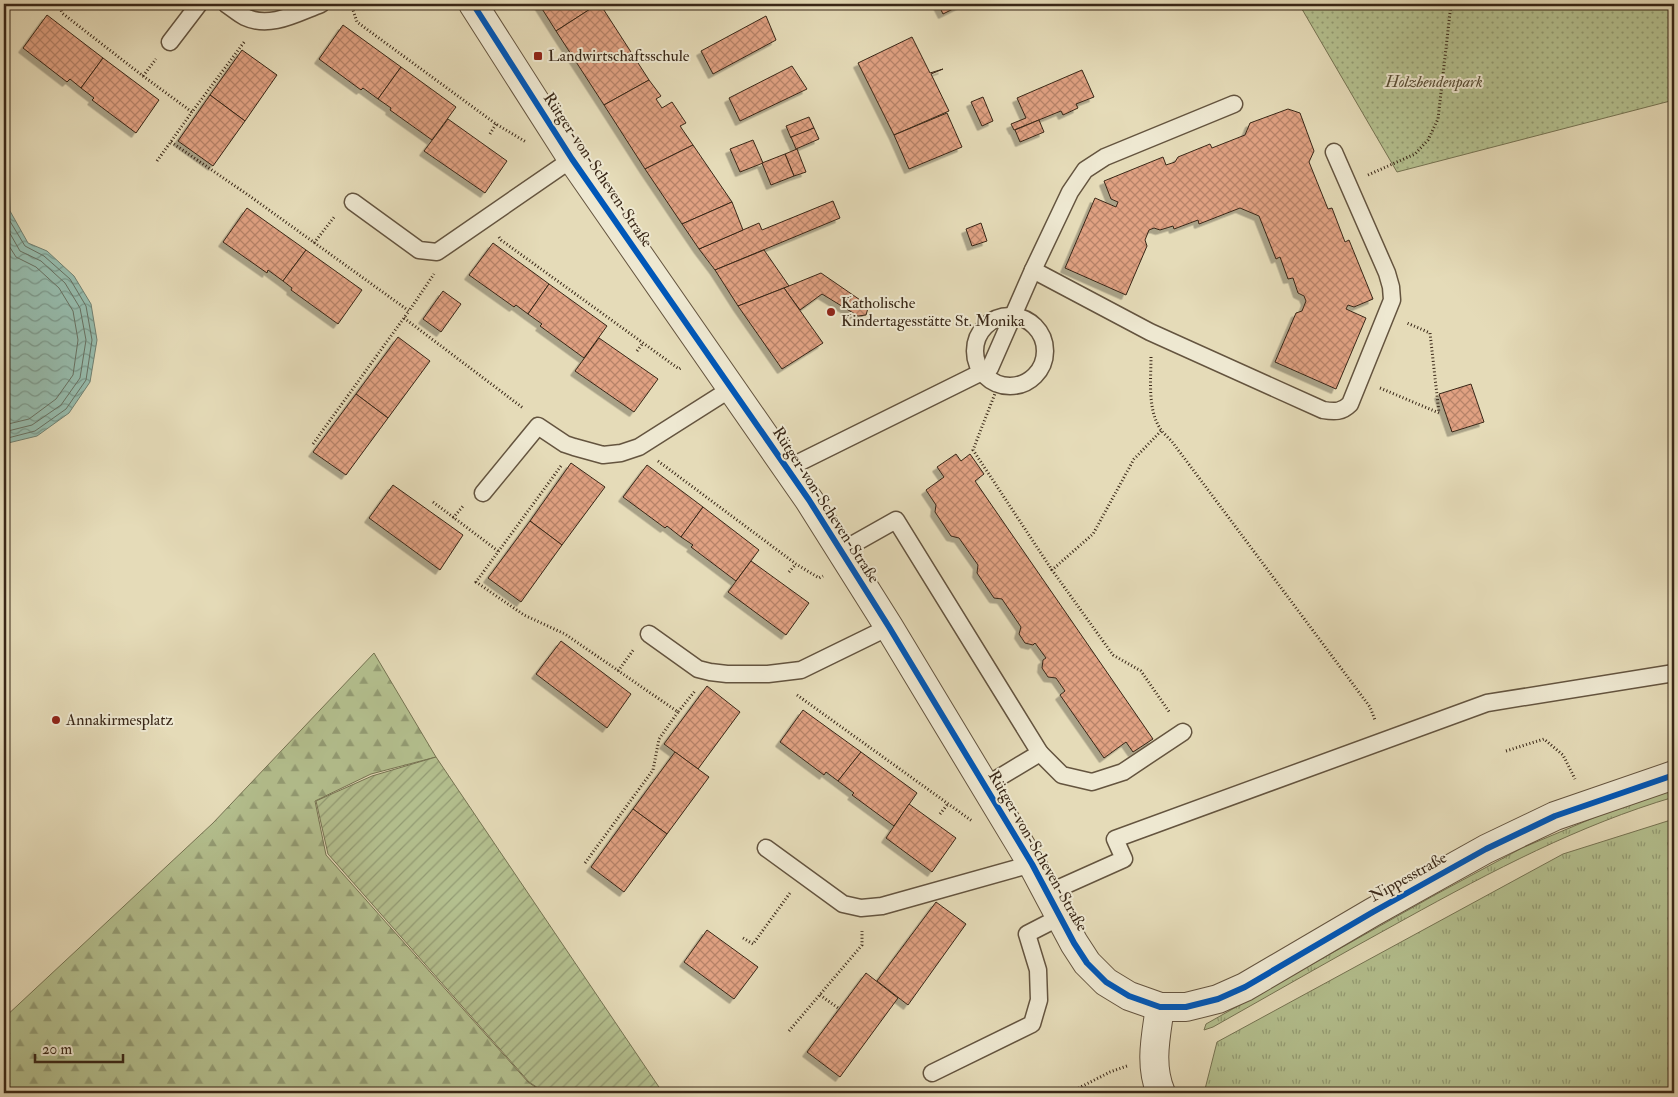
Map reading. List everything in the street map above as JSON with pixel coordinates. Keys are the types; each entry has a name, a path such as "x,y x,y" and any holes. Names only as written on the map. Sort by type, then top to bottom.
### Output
{"street":[{"name":"Rütger-von-Scheven-Straße","path":"473,4 572,159 788,468 845,557 1032,864 1074,943 1097,974 1129,996 1160,1006"},
{"name":"Nippesstraße","path":"1160,1006 1186,1007 1218,1000 1245,987 1486,849 1555,816 1674,775"},
{"path":"1160,1006 1154,1057 1156,1083 1161,1093"}],"lane":[{"path":"170,42 199,4"},
{"path":"226,4 244,17 260,22 275,21 321,4"},
{"path":"788,468 990,368 1070,192 1085,170 1104,157 1234,104"},
{"path":"1033,270 1150,332 1323,410 1334,412 1344,410 1350,404 1392,300 1387,273 1334,152"},
{"path":"353,202 419,250 437,252 572,159"},
{"path":"1014,316 1027,320 1038,329 1044,341 1045,355 1041,368 1032,379 1020,385 1006,386 993,382 983,373 976,361 975,347 979,334 988,324 1001,318 1014,316"},
{"path":"483,493 538,426 565,444 574,447 604,455 622,453 639,448 732,388"},
{"path":"845,557 896,520 1040,753 1062,775 1092,782 1123,772 1183,732"},
{"path":"649,634 698,669 727,674 768,674 802,670 889,627"},
{"path":"1048,893 1124,859 1115,839 1487,703 1674,672"},
{"path":"991,796 1040,753"},
{"path":"766,848 842,904 861,908 891,904 1032,864"},
{"path":"932,1073 1032,1024 1039,1000 1038,970 1027,934 1060,917"}],"path":[{"path":"351,4 357,22 496,124 525,142 551,127"},
{"path":"1347,183 1415,154 1428,140 1438,119 1450,4"},
{"path":"157,161 192,112"},
{"path":"490,134 496,124"},
{"path":"171,142 409,311"},
{"path":"314,243 345,204 353,202"},
{"path":"485,218 501,240 679,369 706,352"},
{"path":"313,444 438,268 437,252"},
{"path":"1360,380 1439,413 1430,333 1386,314"},
{"path":"404,318 530,413 538,426"},
{"path":"1150,332 1152,400 1154,417 1161,431 1174,442 1363,697"},
{"path":"637,351 643,343"},
{"path":"999,384 973,450 1052,570 1114,655 1141,671 1183,732"},
{"path":"1052,570 1093,534 1134,460 1161,431"},
{"path":"574,447 476,582 524,615 565,634 678,712"},
{"path":"639,448 796,564 819,578 845,557"},
{"path":"433,502 498,551"},
{"path":"789,572 796,564"},
{"path":"585,863 653,770 659,739 710,672"},
{"path":"768,674 971,822 991,796"},
{"path":"1506,751 1544,739 1563,754 1588,804"},
{"path":"940,814 947,804"},
{"path":"744,938 753,944 803,874"},
{"path":"789,1031 862,945 861,908"},
{"path":"820,994 838,1008"},
{"path":"1069,1093 1110,1072 1154,1057"}],"green space":[{"name":"Holzbendenpark","path":"1299,4 1674,4 1674,100 1397,172"},
{"path":"374,653 436,757 371,774 315,801 326,855 528,1082 544,1093 4,1093 4,1018 213,823"},
{"path":"436,757 663,1093 577,1093 572,1088 544,1092 529,1082 328,854 316,801 372,776"},
{"path":"1674,789 1674,797 1604,821 1536,850 1438,901 1213,1027 1204,1030 1206,1024 1522,848 1605,813"},
{"path":"1674,819 1674,1093 1204,1093 1217,1042 1563,854"}],"water":[{"path":"4,160 9,171 10,211 28,243 47,251 74,276 91,304 97,340 90,382 69,413 37,436 4,444"}],"building":[{"path":"539,4 598,4 556,31"},
{"path":"600,4 649,80 604,105 556,31"},
{"path":"938,4 963,4 943,14"},
{"path":"47,15 103,58 81,88 70,79 67,82 23,48"},
{"path":"766,16 776,40 713,74 701,51"},
{"path":"343,25 401,67 378,99 363,88 361,90 319,59"},
{"path":"912,37 930,73 943,69 931,74 949,111 894,135 858,63"},
{"path":"242,50 277,75 245,121 210,95"},
{"path":"103,58 159,100 136,133 92,100 94,98 81,88"},
{"path":"792,66 807,89 740,121 729,98"},
{"path":"401,67 456,107 432,140 390,110 391,108 378,99"},
{"path":"1082,70 1094,97 1076,104 1078,108 1063,115 1061,111 1014,130 1011,124 1026,118 1017,98"},
{"path":"649,80 661,96 656,99 662,108 672,102 686,123 680,126 693,145 645,169 604,105"},
{"path":"210,95 245,121 213,166 178,141"},
{"path":"983,97 993,121 982,126 971,102"},
{"path":"1288,109 1300,113 1314,151 1309,162 1328,209 1332,208 1345,242 1349,240 1373,299 1354,307 1348,305 1346,309 1366,318 1336,389 1275,362 1296,313 1302,311 1306,301 1304,296 1298,293 1293,278 1288,279 1280,257 1276,259 1259,216 1240,208 1199,224 1198,220 1174,229 1173,226 1160,230 1154,228 1149,230 1145,240 1147,246 1126,295 1065,268 1095,198 1116,207 1118,202 1111,199 1104,181 1163,157 1166,165 1175,162 1178,157 1210,144 1212,148 1245,135 1250,123"},
{"path":"947,113 962,147 909,169 894,135"},
{"path":"809,117 814,128 791,138 786,126"},
{"path":"448,119 507,161 485,193 424,151"},
{"path":"1039,120 1044,132 1020,142 1015,130"},
{"path":"814,128 819,139 796,149 791,137"},
{"path":"753,140 763,163 740,172 730,149"},
{"path":"693,145 732,202 682,224 645,169"},
{"path":"797,149 806,172 794,176 785,154"},
{"path":"785,154 794,176 771,185 762,163"},
{"path":"833,201 840,218 715,270 699,249 759,223 762,230"},
{"path":"732,202 743,230 699,249 682,224"},
{"path":"247,208 306,250 283,281 268,270 267,273 223,242"},
{"path":"981,223 987,241 972,246 966,229"},
{"path":"493,243 549,284 528,314 516,305 514,307 469,275"},
{"path":"306,250 362,290 338,324 291,290 292,288 283,281"},
{"path":"764,250 789,286 738,306 715,270"},
{"path":"821,273 866,304 868,308 866,315 858,316 822,294 800,310 784,288"},
{"path":"549,284 607,326 584,358 540,326 542,324 528,314"},
{"path":"784,288 823,343 782,369 738,306"},
{"path":"443,291 461,304 441,332 423,319"},
{"path":"398,337 430,361 388,418 356,394"},
{"path":"599,338 658,379 634,412 575,371"},
{"path":"1471,384 1484,422 1452,432 1439,394"},
{"path":"356,394 388,418 346,475 313,452"},
{"path":"956,454 961,461 970,454 984,474 975,481 1153,739 1133,752 1126,742 1104,758 1060,695 1065,691 1056,678 1048,677 1042,668 1043,660 1046,658 1035,643 1033,645 1025,643 1019,634 1021,627 1002,599 994,598 977,573 978,565 959,538 951,536 935,512 936,505 926,490 944,477 937,467"},
{"path":"571,463 605,487 562,545 530,521"},
{"path":"647,465 703,507 681,537 667,526 665,528 623,497"},
{"path":"393,485 463,535 440,570 369,518"},
{"path":"703,507 759,550 736,581 691,547 693,545 681,537"},
{"path":"530,521 562,545 521,602 488,578"},
{"path":"751,561 809,603 786,635 728,592"},
{"path":"561,641 631,694 607,728 536,674"},
{"path":"707,686 740,712 698,769 664,744"},
{"path":"803,710 861,752 838,781 826,772 824,775 780,742"},
{"path":"675,752 709,777 667,834 633,809"},
{"path":"861,752 917,793 894,826 852,795 854,793 838,781"},
{"path":"909,804 956,838 932,872 886,838"},
{"path":"633,809 667,834 624,892 591,867"},
{"path":"936,902 966,924 908,1005 877,981"},
{"path":"707,930 758,967 734,999 684,962"},
{"path":"866,973 898,998 840,1077 807,1052"}],"cycle path":[{"path":"473,4 572,159 809,500 889,627 1032,864 1074,943 1087,963 1106,982 1129,996 1160,1007 1186,1007 1218,999 1245,987 1486,849 1555,816 1674,775"}],"place":[{"name":"Landwirtschaftsschule","path":"538,56"},
{"name":"Katholische Kindertagesstätte St. Monika","path":"831,312"},
{"name":"Annakirmesplatz","path":"56,720"}]}
